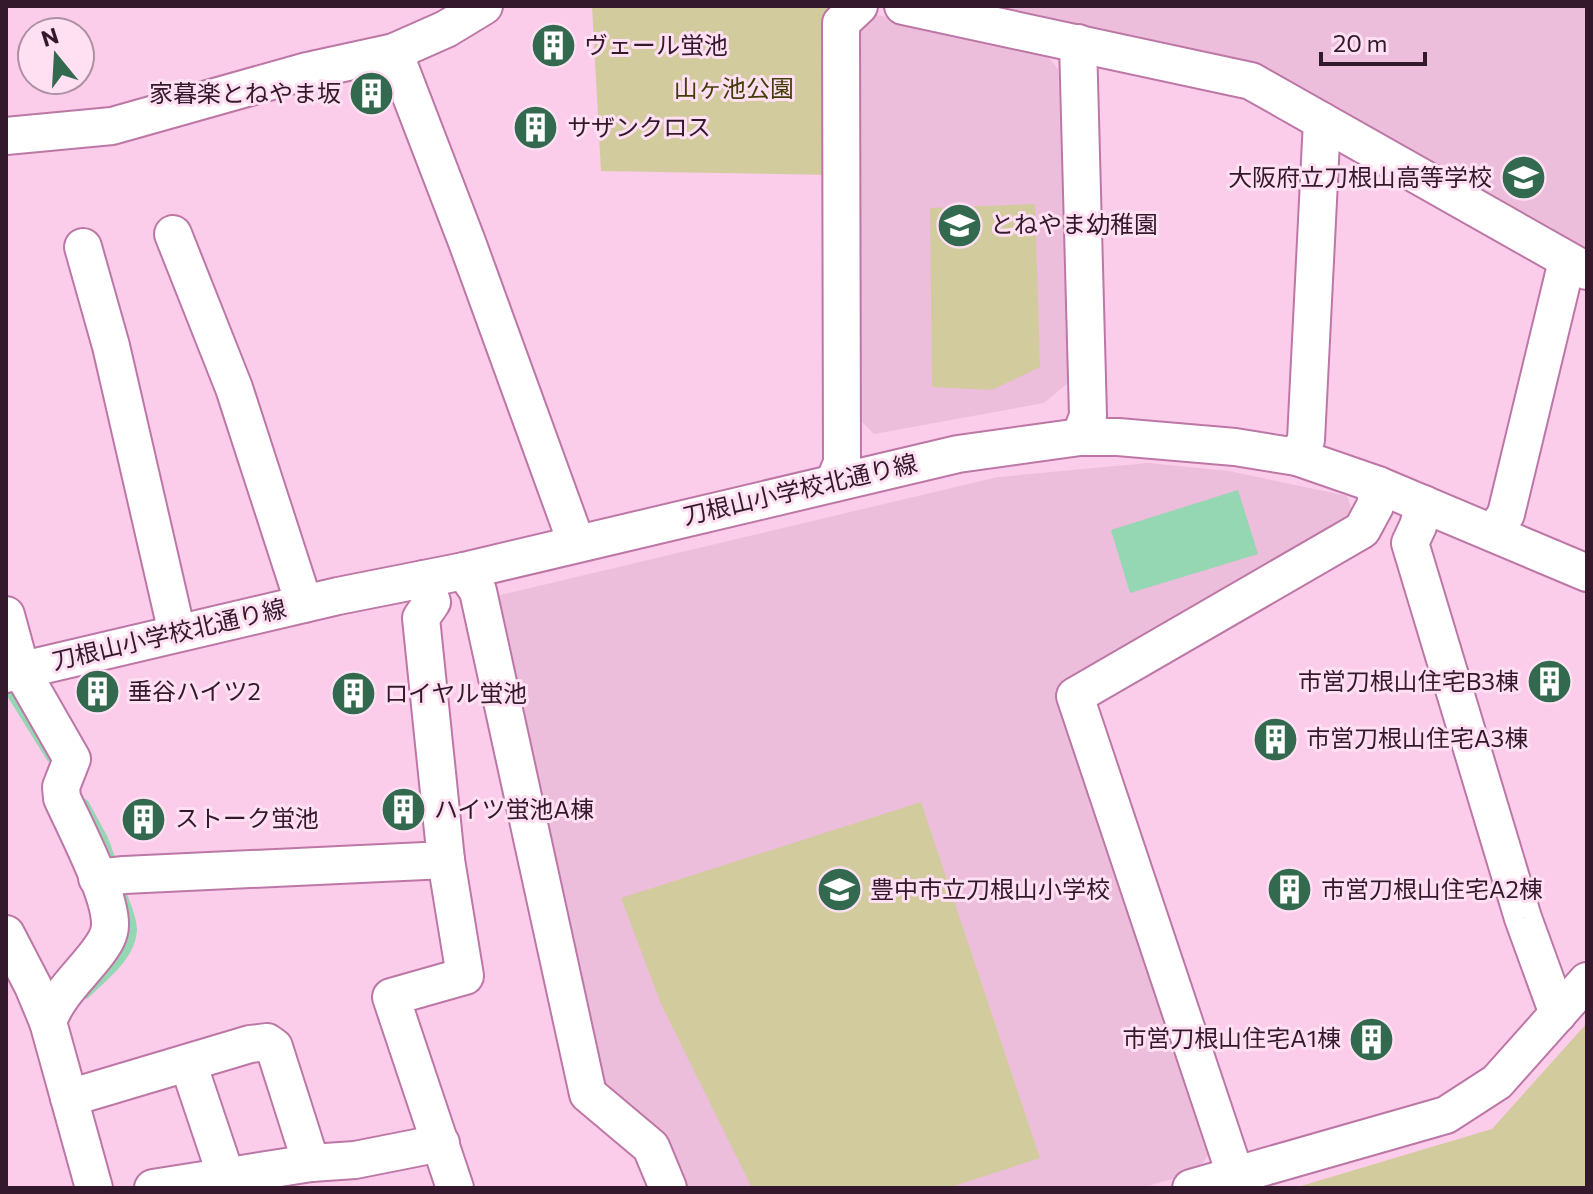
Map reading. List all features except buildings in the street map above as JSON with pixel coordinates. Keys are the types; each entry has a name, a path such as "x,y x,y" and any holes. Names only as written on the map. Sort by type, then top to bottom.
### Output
{"street":[{"path":"6,136 112,126 307,71 394,52 446,29 484,6"},
{"path":"834,482 842,463 841,23 859,6"},
{"path":"903,6 1251,81 1577,266 1506,514 1494,532"},
{"path":"1078,43 1088,416 1080,437"},
{"path":"394,52 572,531 567,546"},
{"path":"1297,457 1306,440 1322,121"},
{"path":"173,234 234,388 304,604"},
{"path":"83,247 111,346 177,633"},
{"name":"刀根山小学校北通り線","path":"13,672 304,604 464,571 958,454 1080,437 1118,437 1235,447 1297,457 1378,485 1587,573"},
{"path":"1235,1174 1075,696 1362,530 1375,506 1378,485"},
{"path":"1424,504 1410,543 1523,918 1558,1014"},
{"path":"464,571 478,591 588,1094 651,1147 668,1188"},
{"path":"424,579 432,602 421,618 446,860 465,976 391,997 455,1188"},
{"path":"6,615 13,672 72,759 61,787 62,798 110,877 109,934 58,1002 48,1022"},
{"path":"110,877 446,860"},
{"path":"6,934 33,986 79,1096 94,1188"},
{"path":"1191,1188 1446,1115 1497,1082 1587,981"},
{"path":"79,1096 264,1041 272,1045 311,1163"},
{"path":"188,1063 226,1176"},
{"path":"153,1188 311,1163 355,1160 441,1143"}],"shaded area":[{"name":"大阪府立刀根山高等学校","path":"979,6 1587,6 1587,252 1331,103 1260,68"},
{"name":"とねやま幼稚園","path":"867,13 1042,50 1058,69 1069,382 1044,403 874,434 856,416 852,29"},
{"name":"豊中市立刀根山小学校","path":"1148,463 1229,471 1347,496 1353,513 1055,691 1210,1153 1196,1172 1141,1188 681,1188 601,1089 492,597 998,477"},
{"path":"1238,490 1258,554 1130,593 1111,530"}],"green space":[{"name":"山ヶ池公園","path":"592,6 830,6 833,175 601,171"},
{"path":"1035,204 1040,367 992,390 932,387 930,208"},
{"path":"921,802 1040,1158 948,1188 752,1188 661,1004 621,898"},
{"path":"1587,1023 1587,1188 1294,1188 1492,1129"}],"waterway":[{"path":"10,691 51,757"},
{"path":"84,804 103,839 114,869"},
{"path":"85,994 127,949 132,930 121,892"}],"place":[{"name":"ヴェール蛍池","path":"553,46"},
{"name":"家暮楽とねやま坂","path":"372,94"},
{"name":"サザンクロス","path":"536,128"},
{"name":"大阪府立刀根山高等学校","path":"1523,178"},
{"name":"とねやま幼稚園","path":"959,225"},
{"name":"市営刀根山住宅B3棟","path":"1550,682"},
{"name":"垂谷ハイツ2","path":"97,692"},
{"name":"ロイヤル蛍池","path":"353,694"},
{"name":"市営刀根山住宅A3棟","path":"1275,739"},
{"name":"ハイツ蛍池A棟","path":"403,810"},
{"name":"ストーク蛍池","path":"144,819"},
{"name":"豊中市立刀根山小学校","path":"839,890"},
{"name":"市営刀根山住宅A2棟","path":"1290,890"},
{"name":"市営刀根山住宅A1棟","path":"1372,1039"}]}
